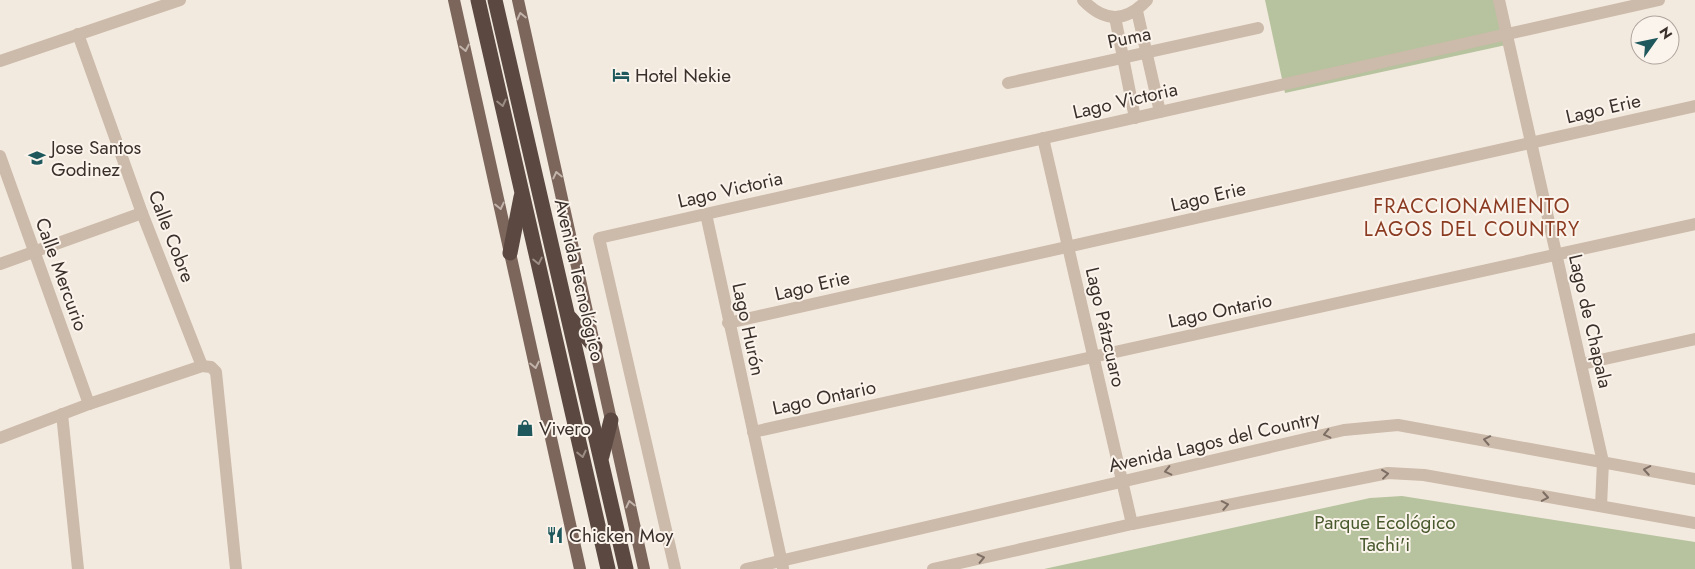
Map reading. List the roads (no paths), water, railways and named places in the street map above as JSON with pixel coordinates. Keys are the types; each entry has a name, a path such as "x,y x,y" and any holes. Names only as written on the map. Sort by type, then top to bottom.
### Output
{"highway":[{"name":"Avenida Tecnológico","path":"478,0 608,569"},
{"name":"Avenida Tecnológico","path":"495,0 626,569"},
{"path":"510,253 522,190"},
{"path":"568,314 595,347"},
{"path":"601,457 611,420"}],"main road":[{"path":"454,0 580,569"},
{"name":"Avenida Tecnológico","path":"518,0 644,569"}],"street":[{"path":"0,61 180,0"},
{"path":"1083,0 1104,16 1115,17 1137,11 1147,0"},
{"name":"Lago de Chapala","path":"1499,0 1604,462 1601,506"},
{"name":"Lago Victoria","path":"599,238 1507,34 1613,5 1659,0"},
{"path":"1137,11 1160,112"},
{"path":"1115,17 1135,118"},
{"name":"Puma","path":"1008,83 1258,28"},
{"name":"Calle Cobre","path":"78,34 142,213 202,366"},
{"name":"Lago Erie","path":"728,323 1695,106"},
{"name":"Lago Pátzcuaro","path":"1044,138 1132,524"},
{"name":"Calle Mercurio","path":"0,156 89,404"},
{"path":"0,264 142,213"},
{"name":"Lago Hurón","path":"706,214 728,323 782,565"},
{"name":"Lago Ontario","path":"753,432 1695,224"},
{"name":"Avenida Tecnológico","path":"599,238 675,569"},
{"path":"1582,364 1695,339"},
{"path":"0,438 89,404 202,366 211,367 216,372 236,569"},
{"path":"62,414 78,569"},
{"name":"Avenida Lagos del Country","path":"746,569 782,565 1344,430 1398,425 1695,478"},
{"path":"933,569 1132,524 1388,473 1424,475 1695,523"}],"place":[{"name":"Hotel Nekie","path":"621,75"},
{"name":"Jose Santos Godinez","path":"37,158"},
{"name":"Vivero","path":"525,428"},
{"name":"Chicken Moy","path":"555,535"}],"district":[{"name":"FRACCIONAMIENTO LAGOS DEL COUNTRY","path":"1472,218"}],"park label":[{"name":"Parque Ecológico Tachi'i","path":"1385,533"}]}
